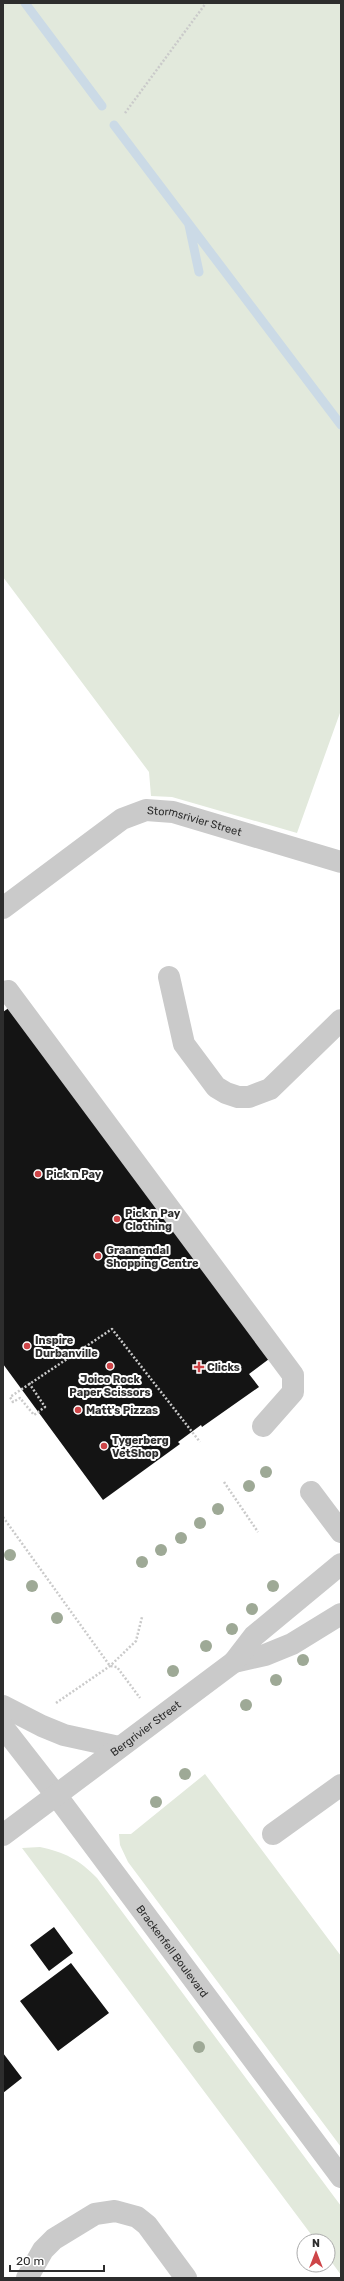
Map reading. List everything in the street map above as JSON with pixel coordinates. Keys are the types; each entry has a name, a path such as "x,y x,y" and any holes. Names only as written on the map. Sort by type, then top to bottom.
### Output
{"street":[{"name":"Stormsrivier Street","path":"3,908 122,819 146,810 173,812 341,862"},
{"path":"169,977 184,1044 216,1086 226,1093 238,1097 249,1098 270,1089 341,1020"},
{"path":"8,992 293,1375 294,1392 262,1426"},
{"path":"311,1492 341,1532"},
{"name":"Bergrivier Street","path":"3,1835 234,1662 254,1636 341,1564"},
{"name":"Bergrivier Street","path":"234,1662 265,1655 292,1644 341,1614"},
{"path":"3,1706 64,1735 119,1747"},
{"name":"Brackenfell Boulevard","path":"3,1727 56,1795 341,2177"},
{"path":"273,1834 341,1785"},
{"path":"27,2278 43,2250 54,2240 95,2214 115,2211 137,2217 147,2225 186,2278"}],"path":[{"path":"125,113 206,3"},
{"path":"29,1383 45,1407 34,1416 20,1398 13,1402 10,1397 29,1383 112,1329 200,1442"},
{"path":"224,1482 258,1532"},
{"path":"3,1518 110,1666 117,1667 156,1720"},
{"path":"32,1721 110,1666 136,1641 142,1617"}],"shaded area":[{"path":"3,3 341,3 341,710 297,833 172,797 151,796 149,772 3,577"},
{"path":"205,1774 341,1956 341,2147 128,1862 120,1845 119,1834 131,1834"},
{"path":"40,1847 57,1851 84,1866 97,1878 341,2206 341,2275 336,2268 336,2233 310,2233 22,1848"}],"building":[{"name":"Graanendal Shopping Centre","path":"10,1007 269,1359 249,1374 259,1387 202,1427 201,1425 178,1442 180,1444 103,1500 3,1364 3,1012"},
{"path":"54,1927 73,1953 49,1971 30,1945"},
{"path":"71,1963 109,2013 58,2051 20,2001"},
{"path":"3,2053 22,2078 3,2093"}],"waterway":[{"path":"25,3 102,106"},
{"path":"114,125 341,425"},
{"path":"189,225 199,272"}],"place":[{"name":"Pick n Pay","path":"38,1174"},
{"name":"Pick n Pay Clothing","path":"117,1219"},
{"name":"Graanendal Shopping Centre","path":"98,1256"},
{"name":"Inspire Durbanville","path":"27,1346"},
{"name":"Joico Rock Paper Scissors","path":"110,1366"},
{"name":"Clicks","path":"199,1367"},
{"name":"Matt's Pizzas","path":"78,1410"},
{"name":"Tygerberg VetShop","path":"104,1446"}]}
